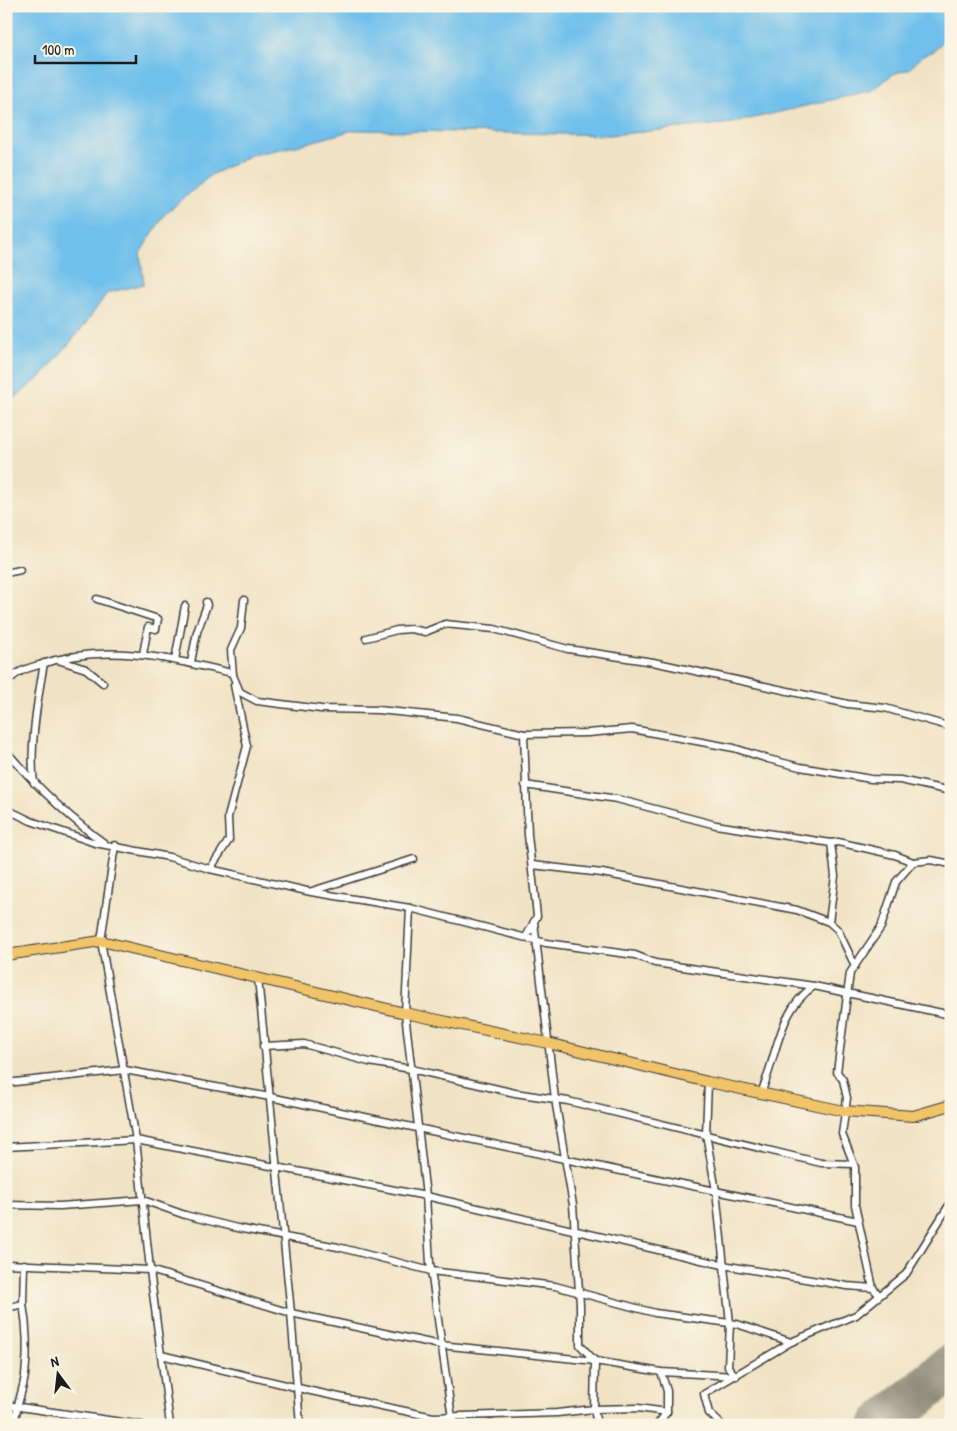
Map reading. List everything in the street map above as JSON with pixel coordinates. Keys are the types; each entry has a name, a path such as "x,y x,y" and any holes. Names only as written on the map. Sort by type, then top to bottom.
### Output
{"main road":[{"path":"6,955 100,940 405,1013 548,1043 708,1082 844,1111 914,1116 951,1105"}],"street":[{"path":"6,573 20,570"},
{"path":"97,599 158,618 156,629 148,627 143,654"},
{"path":"210,870 229,840 228,817 247,746 232,673 231,650 241,628 244,600"},
{"path":"191,662 197,632 207,606 206,602"},
{"path":"175,660 185,606"},
{"path":"366,638 397,630 411,629 426,632 445,624 494,629 582,652 654,662 848,704 885,708 951,727"},
{"path":"6,684 12,676 57,659 110,652 143,654 191,662 232,673"},
{"path":"57,659 86,669 103,683"},
{"path":"34,783 32,769 44,663"},
{"path":"232,673 240,692 257,700 321,710 378,710 457,718 524,734 588,734 632,728 734,748 800,767 871,779 900,780 951,791"},
{"path":"524,734 525,786 537,916 526,937"},
{"path":"8,754 34,783 73,820 105,844"},
{"path":"525,786 617,799 758,833 832,843 838,842 895,855 913,862 932,860 951,864"},
{"path":"6,809 31,821 95,843 115,845 169,857 210,870 311,892 410,908 538,940 635,955 655,962 814,986 951,1015"},
{"path":"829,922 835,876 832,843"},
{"path":"115,845 100,940 125,1070 136,1140 170,1425"},
{"path":"311,892 414,860"},
{"path":"879,1296 873,1288 854,1205 853,1164 842,1134 847,1098 843,1080 837,1072 846,992 850,974 880,927 896,882 913,862"},
{"path":"532,865 602,873 797,910 829,922 838,930 855,966"},
{"path":"410,908 405,1013 426,1196 431,1271 440,1345 453,1425"},
{"path":"534,922 538,940 548,1043 553,1064 555,1099 573,1205 580,1345 595,1361 594,1409 597,1425"},
{"path":"258,978 292,1313 300,1425"},
{"path":"761,1093 768,1078 782,1026 792,1007 814,986"},
{"path":"264,1046 304,1044 315,1049 369,1062 411,1069 515,1093 555,1099 821,1162 853,1164"},
{"path":"6,1083 125,1070 270,1097 858,1221"},
{"path":"708,1082 706,1134 716,1191 730,1323 728,1367 736,1376"},
{"path":"6,1147 136,1140 426,1196 723,1265 847,1286 873,1288"},
{"path":"6,1205 60,1206 143,1200 185,1215 228,1226 284,1236 431,1271 578,1291 655,1313 730,1323 791,1342"},
{"path":"722,1425 708,1412 704,1394 791,1342 856,1315 906,1274 951,1202"},
{"path":"6,1264 150,1270 292,1313 440,1345 595,1361 661,1372 736,1376"},
{"path":"15,1425 16,1406 25,1376 27,1327 23,1304 24,1264"},
{"path":"6,1308 23,1304"},
{"path":"161,1355 298,1386 311,1391 433,1417 638,1408 667,1412"},
{"path":"657,1425 667,1412 667,1391 661,1372"},
{"path":"6,1405 142,1425"}],"water":[{"path":"6,6 951,6 951,32 933,52 925,54 909,69 893,74 873,90 733,123 610,135 354,130 296,146 251,155 211,175 165,214 140,253 144,284 107,293 86,323 44,374 6,405"}],"runway":[{"path":"882,1425 951,1367"}]}
